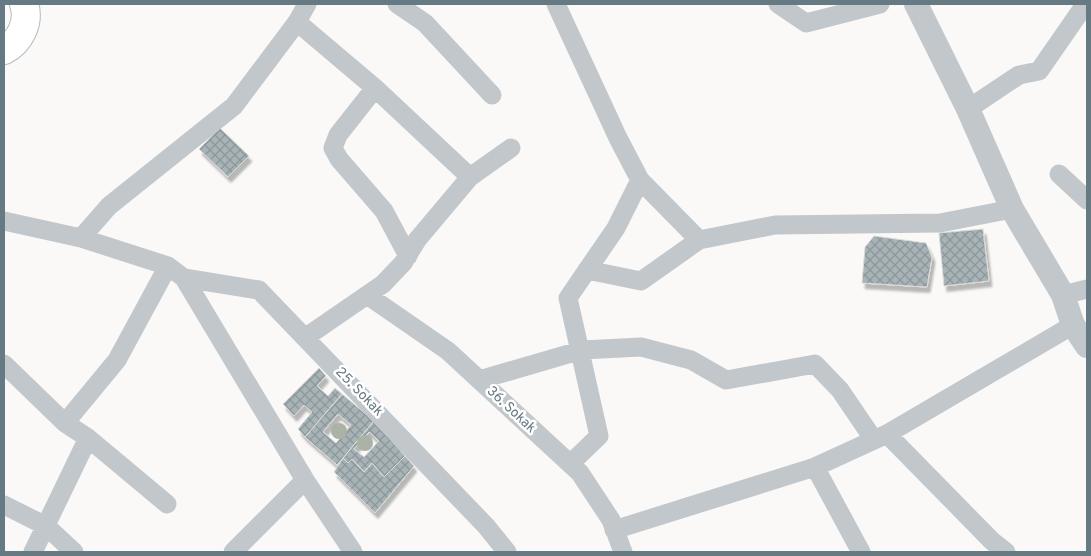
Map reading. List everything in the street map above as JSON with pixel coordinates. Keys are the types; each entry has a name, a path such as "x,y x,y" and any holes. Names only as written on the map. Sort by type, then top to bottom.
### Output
{"main road":[{"path":"4,50 16,42 22,32 26,20 24,4"}],"street":[{"path":"81,238 109,206 234,106 297,22 307,4"},
{"path":"398,4 426,24 492,95"},
{"path":"556,4 618,138 640,180 699,240"},
{"path":"778,4 806,22 880,4"},
{"path":"916,4 968,109 1012,209 1063,295 1073,325 1087,346"},
{"path":"968,109 1019,75 1039,71 1082,9"},
{"path":"297,22 375,88 470,177"},
{"path":"375,88 338,135 333,148 384,211 408,256"},
{"path":"306,337 383,284 408,256 423,233 470,177 510,148"},
{"path":"1059,174 1087,200"},
{"path":"570,464 599,436 582,350 568,298 616,228 640,180"},
{"path":"587,270 641,281 699,240 775,225 940,223 1012,209"},
{"path":"4,221 81,238 168,266 184,278 305,480 353,552"},
{"path":"65,423 117,360 168,266"},
{"name":"25. Sokak","path":"184,278 259,290 486,526 508,552"},
{"path":"1063,295 1087,289"},
{"name":"36. Sokak","path":"367,295 448,351 580,473 610,520 623,552"},
{"path":"614,530 815,467 881,437 1073,325"},
{"path":"479,380 582,350 641,347 691,360 726,380 815,364 881,437 1006,552"},
{"path":"4,364 65,423 88,438 166,504"},
{"path":"33,552 88,438"},
{"path":"815,467 861,552"},
{"path":"233,552 305,480"},
{"path":"4,505 46,526 74,552"}],"building":[{"path":"220,128 249,156 228,177 199,149"},
{"path":"983,229 989,281 944,286 939,233"},
{"path":"874,236 926,243 932,257 927,287 862,283 865,247"},
{"path":"319,368 326,376 317,386 328,396 335,388 342,394 305,437 298,429 312,412 304,405 294,416 283,404"},
{"path":"342,394 374,421 337,465 305,437","holes":["338,414 351,425 336,443 323,432"]},
{"path":"374,421 405,456 384,477 372,463 364,472 352,459 348,463 343,458","holes":["369,432 379,441 364,457 354,449"]},
{"path":"405,456 414,466 375,513 334,472 343,458 348,463 352,459 364,472 372,463 384,477"}]}
